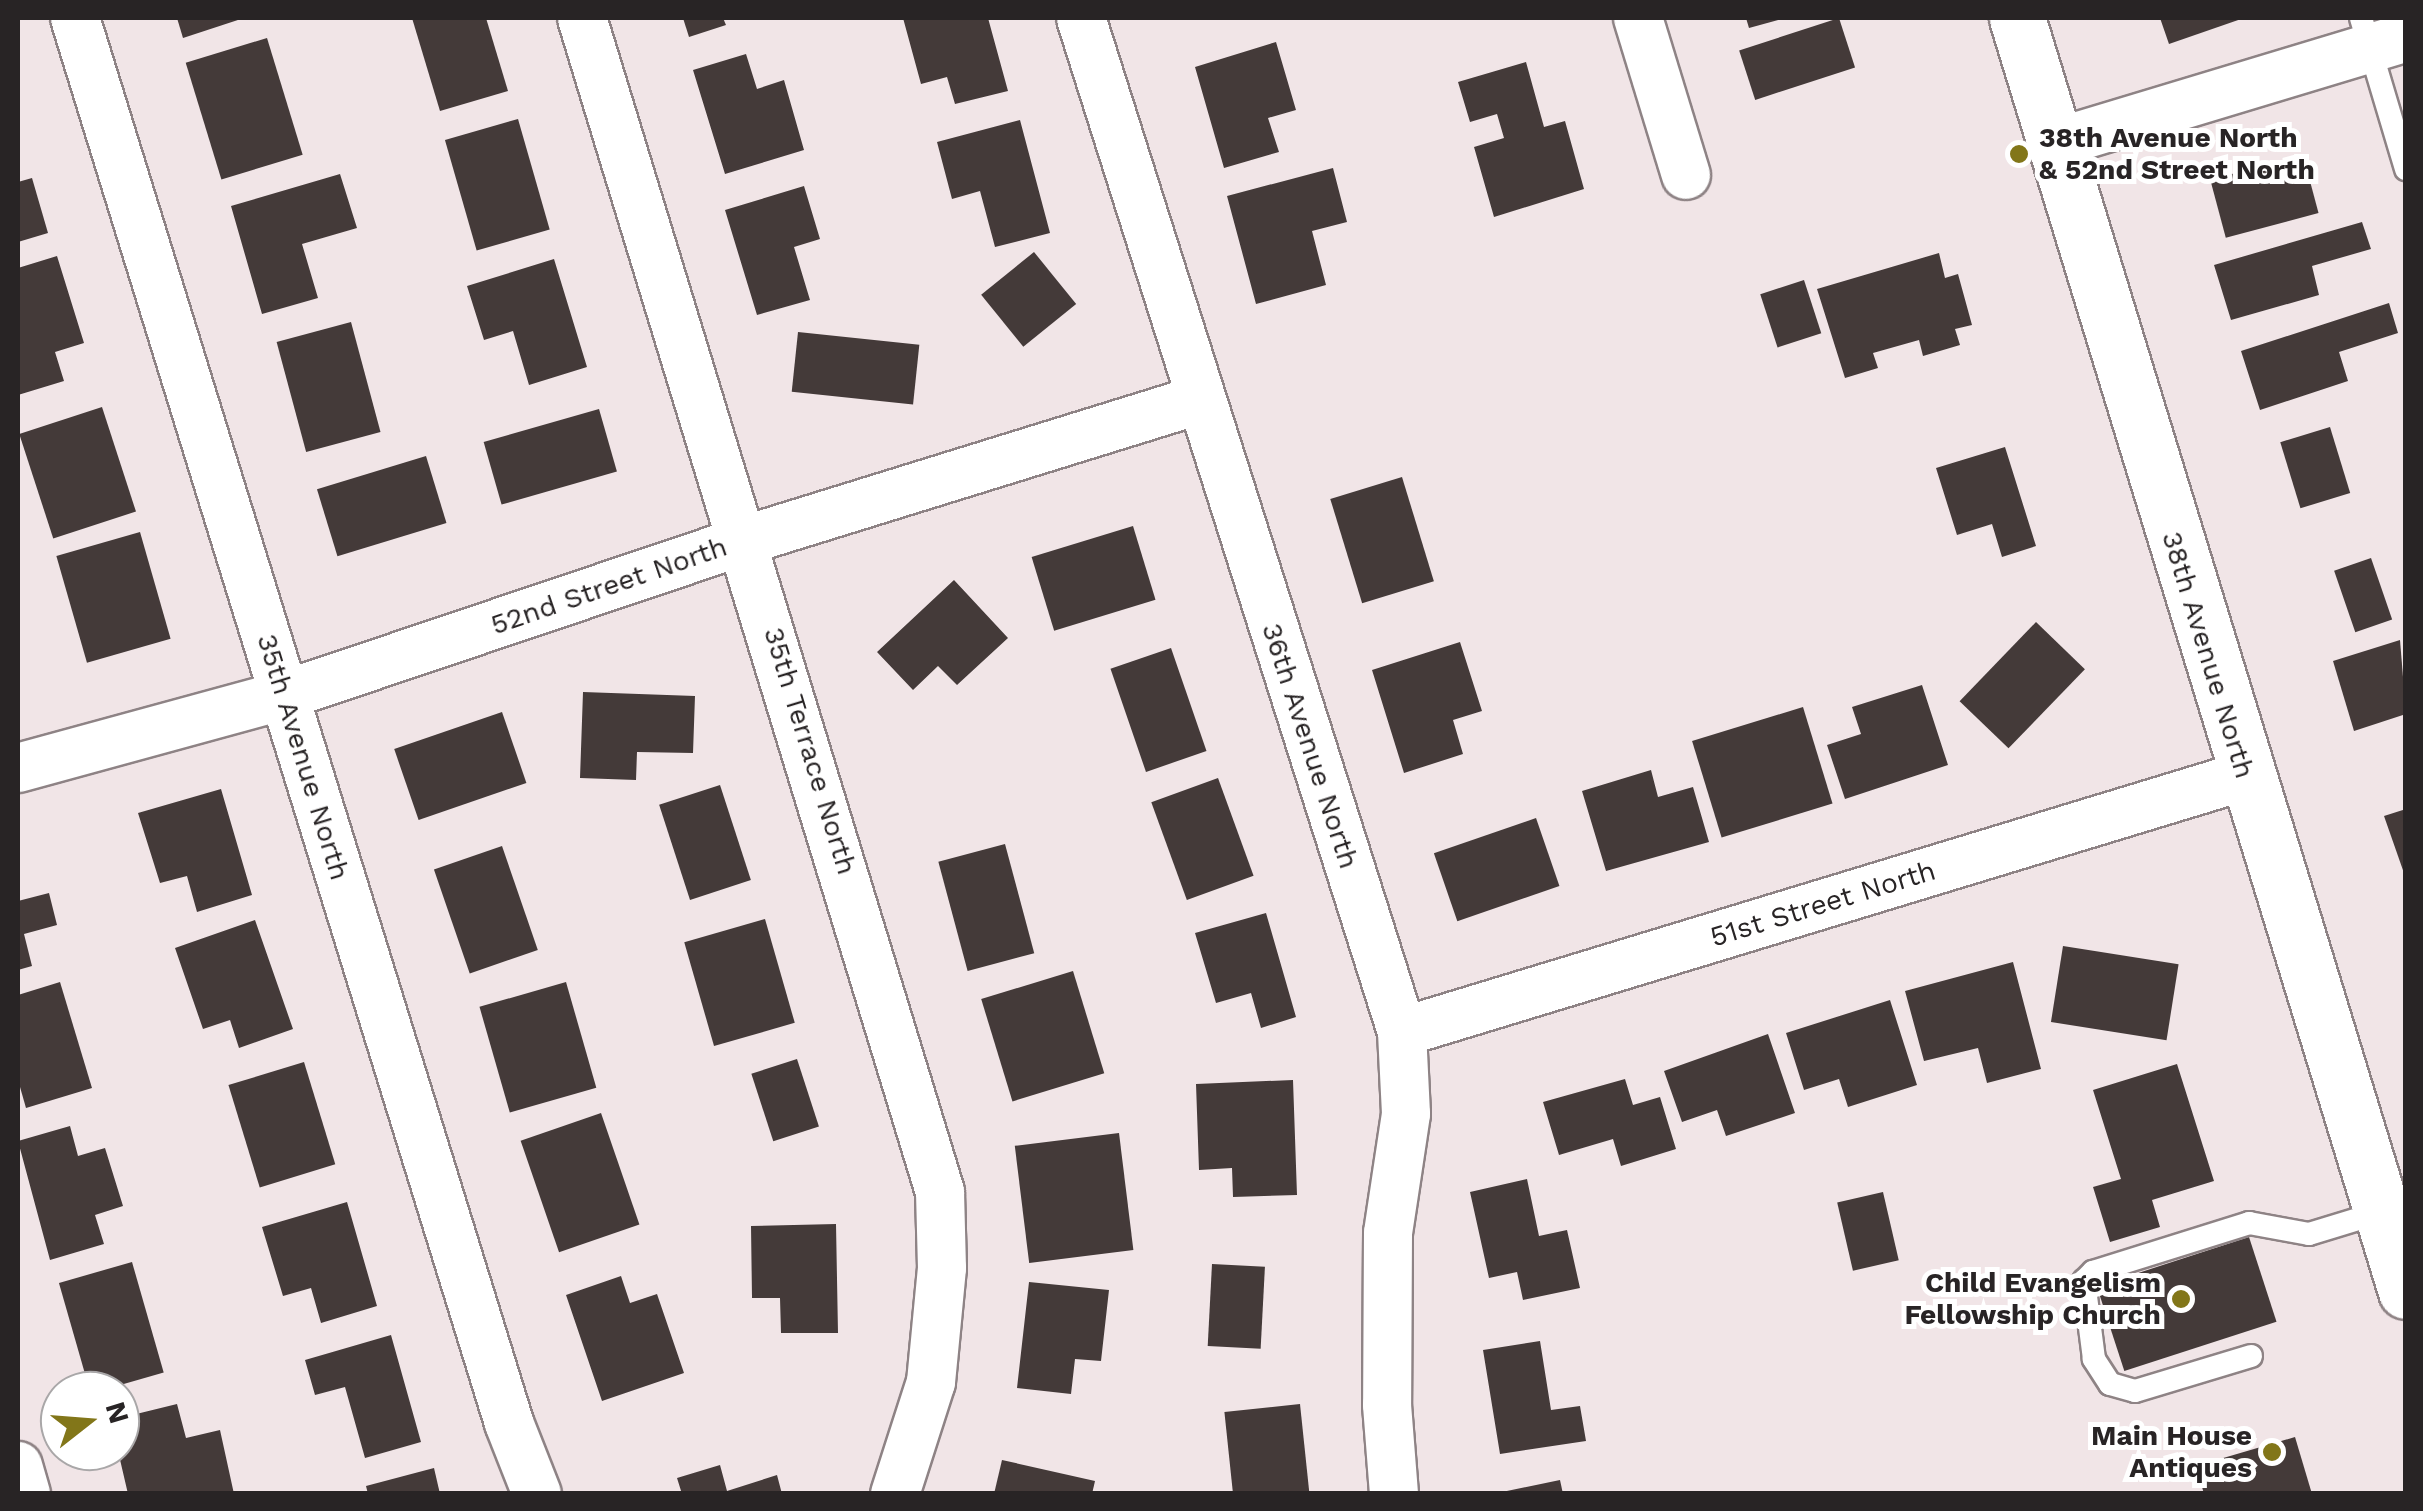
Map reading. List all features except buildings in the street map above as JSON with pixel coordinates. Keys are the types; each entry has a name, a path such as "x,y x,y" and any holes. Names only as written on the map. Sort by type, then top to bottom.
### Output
{"main road":[{"name":"38th Avenue North","path":"2017,18 2244,776 2378,1213 2406,1291"}],"street":[{"name":"35th Avenue North","path":"75,18 509,1423 537,1494"},
{"name":"35th Terrace North","path":"582,18 746,540 940,1192 942,1268 931,1382 896,1494"},
{"name":"36th Avenue North","path":"1081,18 1402,1032 1406,1114 1388,1233 1387,1405 1394,1494"},
{"path":"1638,18 1686,175"},
{"path":"2056,143 2379,34"},
{"name":"52nd Street North","path":"18,768 285,696 746,540 1199,400"},
{"name":"51st Street North","path":"1402,1032 2244,776"},
{"path":"18,1466 26,1494"}],"lane":[{"path":"2379,34 2406,169"},
{"path":"2251,1356 2134,1391 2110,1384 2094,1359 2084,1280 2093,1272 2248,1223 2309,1234 2378,1213"}],"place":[{"name":"38th Avenue North & 52nd Street North","path":"2019,154"},
{"name":"Child Evangelism Fellowship Church","path":"2181,1299"},
{"name":"Main House Antiques","path":"2272,1452"}]}
